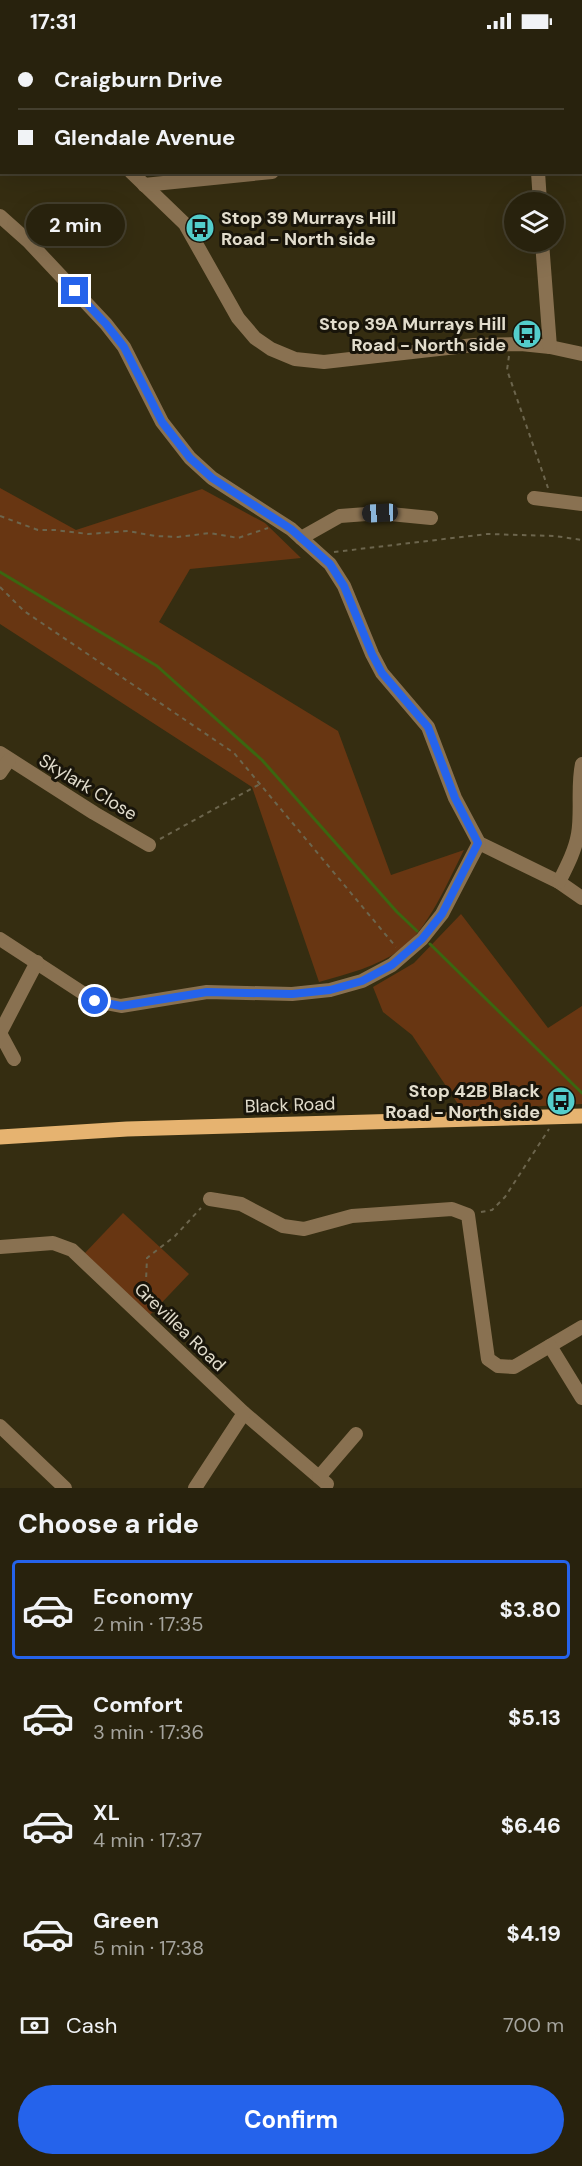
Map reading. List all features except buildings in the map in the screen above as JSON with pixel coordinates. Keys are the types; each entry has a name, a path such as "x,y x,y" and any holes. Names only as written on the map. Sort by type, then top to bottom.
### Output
{"main road":[{"name":"Black Road","path":"0,1137 128,1129 582,1116"}],"street":[{"path":"133,174 185,224 238,318 255,338 271,349 295,359 324,362 474,345 550,347 582,354"},
{"path":"144,185 252,174"},
{"path":"538,174 539,192"},
{"path":"0,216 28,241 106,324 124,347 162,422 190,458 212,478 282,523 330,564 344,586 382,673 428,727 455,798 478,843 559,882 582,898"},
{"path":"543,252 550,347"},
{"path":"534,498 582,504"},
{"path":"301,538 340,516 380,513 431,518"},
{"name":"Skylark Close","path":"0,773 4,757 150,845"},
{"path":"559,882 574,852 579,832 579,782 582,764"},
{"path":"0,939 95,1001 121,1006 207,992 292,994 330,990 362,981 392,965 422,939 442,914 478,843"},
{"path":"14,1059 0,1034 37,962"},
{"path":"210,1199 241,1204 283,1226 304,1229 352,1216 452,1209 468,1215 488,1359 498,1366 514,1367 582,1327"},
{"name":"Grevillea Road","path":"0,1246 53,1244 72,1250 244,1413 323,1481 356,1434"},
{"path":"550,1346 582,1398"},
{"path":"195,1488 244,1413"},
{"path":"0,1426 65,1488"}],"path":[{"path":"511,345 507,370 552,500"},
{"path":"0,516 38,530 88,534 128,531 178,537 210,533 238,538 282,523"},
{"path":"320,554 487,534 555,536 582,540"},
{"path":"0,587 24,612 234,753 403,955"},
{"path":"150,845 260,784"},
{"path":"468,1215 492,1210 505,1197 557,1116"},
{"path":"144,1318 147,1258 175,1236 210,1199"}],"shaded area":[{"path":"0,488 76,530 202,489 265,523 301,558 190,569 159,622 338,731 391,875 464,850 428,918 410,942 391,956 371,965 319,982 252,787 0,624"},
{"path":"461,914 548,1028 582,1006 582,1104 462,1110 412,1035 383,1012 373,987 414,963"},
{"path":"123,1213 189,1274 150,1315 84,1254"}],"waterway":[{"path":"0,572 157,666 262,760 397,912 417,931"},
{"path":"430,944 582,1093"}],"place":[{"name":"Stop 39 Murrays Hill Road - North side","path":"200,228"},
{"name":"Stop 39A Murrays Hill Road - North side","path":"527,334"},
{"name":"Stop 42B Black Road - North side","path":"561,1101"}],"route":[{"path":"75,291 124,347 162,422 190,458 212,478 291,529 330,564 344,586 382,673 428,727 455,798 478,843 442,914 422,939 392,965 362,981 330,990 292,994 207,992 121,1006 95,1001"}]}
